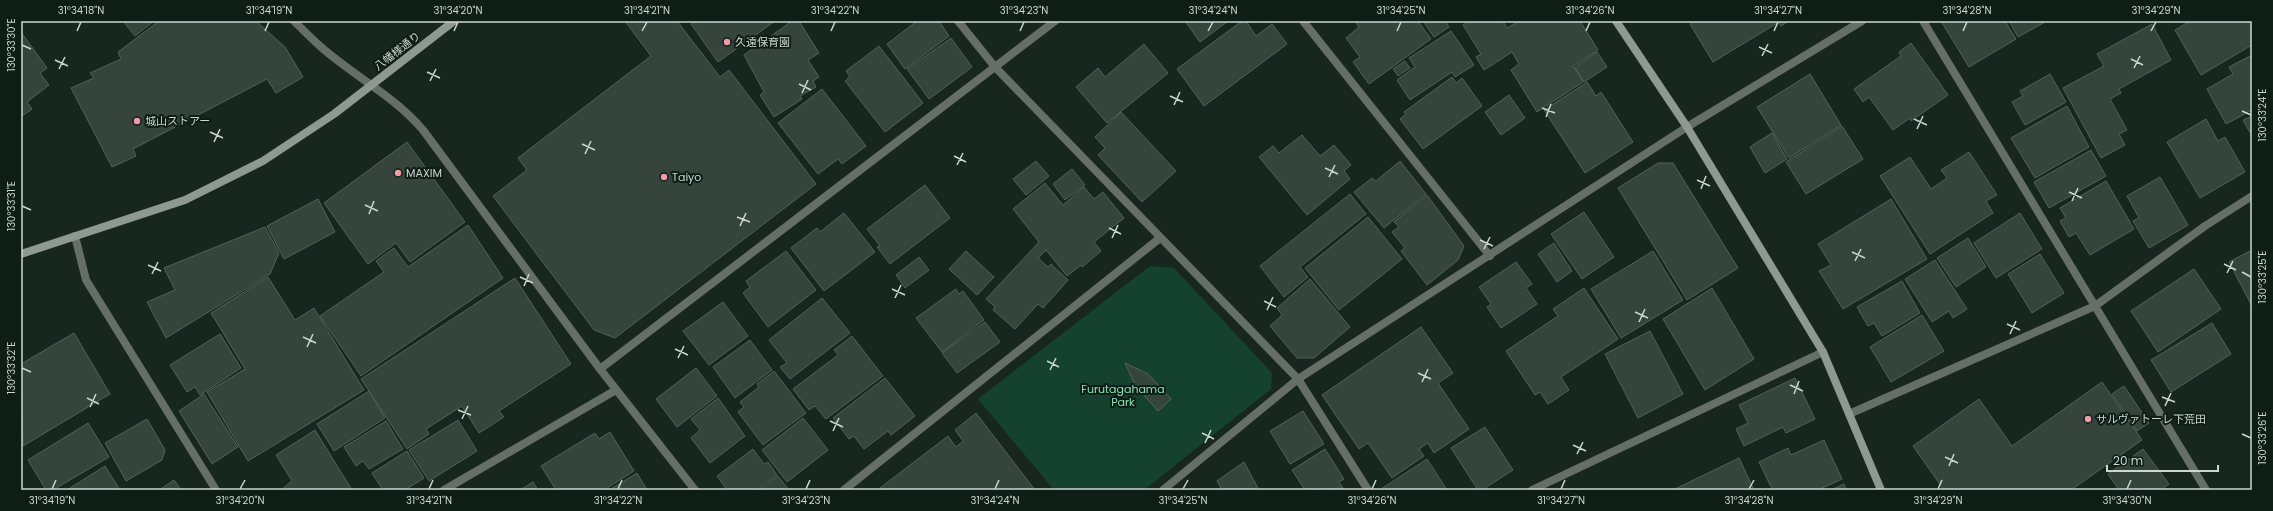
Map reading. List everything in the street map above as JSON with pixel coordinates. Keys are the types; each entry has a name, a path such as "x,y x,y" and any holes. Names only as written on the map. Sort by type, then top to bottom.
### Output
{"street":[{"path":"294,21 321,47 372,85 410,116 423,130 600,369 695,490"},
{"name":"八幡様通り","path":"21,254 185,200 256,164 334,114 454,21"},
{"path":"958,21 995,67 1298,379 1368,490"},
{"path":"600,369 1055,21"},
{"path":"1303,21 1490,256"},
{"path":"1616,21 1687,127 1823,352 1881,490"},
{"path":"1163,490 1298,379 1687,127 1862,21"},
{"path":"1923,21 2206,490"},
{"path":"1849,414 2095,306 2205,226 2252,196"},
{"path":"75,236 86,280 216,490"},
{"path":"844,490 1160,238"},
{"path":"1532,490 1823,352"},
{"path":"444,490 616,390"}],"green space":[{"name":"Furutagahama Park","path":"1150,266 1174,268 1272,373 1271,389 1144,490 1054,490 978,399"}],"building":[{"path":"123,21 154,21 135,36"},
{"name":"城山ストアー","path":"159,21 256,21 285,47 303,77 276,93 267,79 133,149 136,156 112,167 71,88 94,78 90,73 121,59 118,52"},
{"name":"Taiyo","path":"625,21 677,21 720,77 729,70 816,184 615,338 594,330 493,196 527,170 518,158 651,56"},
{"name":"久遠保育園","path":"696,21 775,21 718,62 691,24"},
{"path":"792,21 799,21 819,53 808,60 819,77 813,81 816,87 800,96 802,99 774,117 760,95 764,92 744,55"},
{"path":"917,21 939,21 949,36 905,69 887,44"},
{"path":"1185,21 1228,21 1200,42"},
{"path":"1242,21 1246,21 1256,36 1272,24 1287,44 1204,106 1177,69"},
{"path":"1355,21 1418,21 1431,39 1369,84 1353,62 1360,57 1346,38 1359,27"},
{"path":"1423,21 1445,21 1449,27 1434,37"},
{"path":"1469,21 1503,21 1507,28 1519,21 1580,21 1598,50 1573,66 1583,82 1537,112 1511,70 1519,64 1512,52 1484,70 1476,57 1481,54 1463,25"},
{"path":"1695,21 1789,21 1781,26 1779,22 1713,62 1690,24"},
{"path":"1941,21 2005,21 2016,39 1969,67"},
{"path":"2009,21 2047,21 2018,37"},
{"path":"2190,21 2252,21 2252,45 2201,75 2175,30"},
{"path":"2152,24 2171,60 2119,89 2121,93 2110,99 2127,130 2119,134 2125,145 2101,158 2063,88 2104,66 2097,54"},
{"path":"1451,31 1474,65 1455,77 1452,72 1410,100 1397,80 1415,67 1409,58"},
{"path":"21,32 47,68 40,73 49,85 27,102 32,109 21,117"},
{"path":"951,38 972,67 929,99 907,69"},
{"path":"1911,43 1948,95 1911,121 1910,118 1893,130 1869,97 1863,102 1854,89 1901,56 1899,52"},
{"path":"1144,44 1168,73 1107,123 1076,87 1098,68 1105,77"},
{"path":"879,46 923,103 885,132 845,81 850,77 846,71"},
{"path":"1597,52 1607,67 1584,82 1575,67"},
{"path":"2252,55 2252,110 2226,124 2207,89 2233,74 2229,67"},
{"path":"1405,61 1410,68 1398,76 1393,69"},
{"path":"1810,74 1841,125 1789,158 1757,107"},
{"path":"2050,74 2066,102 2025,125 2012,102 2023,96 2020,91"},
{"path":"1452,77 1456,83 1462,78 1482,106 1423,149 1400,119 1406,114 1404,112"},
{"path":"1587,82 1596,96 1601,92 1633,142 1585,173 1544,110"},
{"path":"822,89 866,146 842,164 838,159 818,174 778,123"},
{"path":"1509,95 1525,118 1501,135 1485,112"},
{"path":"2067,106 2089,147 2035,178 2011,138"},
{"path":"1121,112 1176,171 1142,202 1098,155 1105,148 1095,137"},
{"path":"2252,116 2252,136 2243,120"},
{"path":"2206,119 2218,141 2225,137 2245,172 2200,198 2167,142"},
{"path":"1842,126 1863,159 1806,194 1786,162"},
{"path":"1772,133 1787,159 1765,173 1750,147"},
{"path":"1302,135 1320,156 1334,145 1351,165 1344,171 1350,179 1307,215 1259,157 1273,146 1279,153"},
{"name":"MAXIM","path":"407,142 465,222 410,262 396,243 368,264 324,203"},
{"path":"2091,150 2106,176 2049,208 2034,182"},
{"path":"1969,152 1997,195 1986,201 1993,213 1930,254 1880,176 1910,157 1931,189 1947,178 1941,170"},
{"path":"1036,161 1049,176 1026,195 1013,179"},
{"path":"1400,161 1426,194 1384,228 1354,192 1372,178 1376,181"},
{"path":"1658,163 1673,163 1738,268 1687,300 1618,188"},
{"path":"1072,169 1085,185 1065,200 1053,184"},
{"path":"2160,177 2188,225 2149,248 2133,221 2139,218 2127,196"},
{"path":"2106,181 2134,229 2090,255 2076,233 2069,237 2060,221 2066,218 2060,208"},
{"path":"1045,183 1063,205 1084,187 1094,199 1103,192 1124,218 1094,242 1101,251 1082,267 1081,265 1067,276 1046,250 1038,258 1048,267 1051,264 1068,280 1043,308 1038,304 1015,329 993,310 995,307 986,299 1039,242 1013,209"},
{"path":"925,185 950,218 890,264 877,247 880,246 867,229"},
{"path":"1350,194 1366,214 1300,267 1308,277 1284,297 1260,266"},
{"path":"1427,195 1464,246 1458,260 1427,285 1401,251 1405,248 1392,232 1399,227 1394,222"},
{"path":"318,199 335,232 284,259 267,226"},
{"path":"1891,199 1927,259 1843,309 1819,271 1831,265 1818,244"},
{"path":"1584,212 1614,257 1582,279 1551,234"},
{"path":"844,213 875,252 824,291 791,248 817,228 820,232"},
{"path":"2020,213 2042,249 1996,278 1974,243"},
{"path":"1368,217 1402,259 1339,310 1305,268"},
{"path":"468,225 503,278 361,376 320,316 384,272 376,261 394,248 408,267"},
{"path":"265,227 279,253 270,274 166,338 147,302 175,290 164,268"},
{"path":"1968,238 1986,267 1956,287 1937,258"},
{"path":"1554,243 1572,271 1557,282 1538,254"},
{"path":"2252,250 2252,306 2229,262"},
{"path":"786,251 816,290 768,327 743,293 750,287 746,281"},
{"path":"966,251 994,277 977,295 949,269"},
{"path":"1653,251 1683,300 1621,338 1591,289"},
{"path":"2040,254 2064,293 2032,313 2008,274"},
{"path":"919,257 929,270 905,288 896,275"},
{"path":"1935,260 1967,309 1953,318 1949,311 1932,322 1905,279"},
{"path":"1516,262 1532,284 1526,288 1537,304 1501,328 1487,307 1491,304 1479,287"},
{"path":"2194,269 2221,309 2158,352 2131,311"},
{"path":"268,277 295,320 314,308 364,390 248,461 207,392 245,369 211,313"},
{"path":"515,278 571,364 499,411 504,417 479,433 462,406 426,429 429,434 407,449 361,379"},
{"path":"1310,279 1350,327 1314,358 1297,358 1270,326 1282,315 1277,308"},
{"path":"1902,281 1920,313 1882,336 1874,323 1868,326 1857,307"},
{"path":"1584,288 1618,339 1561,377 1569,390 1548,404 1540,392 1535,395 1506,351 1558,316 1553,309"},
{"path":"1712,288 1754,359 1705,390 1663,319"},
{"path":"956,289 959,294 963,291 984,320 942,352 916,318"},
{"path":"822,298 850,333 790,379 780,367 787,363 769,340"},
{"path":"723,302 748,336 709,365 683,331"},
{"path":"1922,315 1944,351 1891,382 1870,347"},
{"path":"985,322 1000,342 957,373 942,353"},
{"path":"2212,323 2231,354 2171,392 2151,360"},
{"path":"1421,327 1453,373 1438,383 1469,429 1434,453 1428,443 1419,449 1424,456 1392,478 1368,443 1359,449 1322,395"},
{"path":"1650,331 1683,394 1638,418 1605,354"},
{"path":"74,333 110,394 23,446 21,364"},
{"path":"220,334 241,368 200,395 195,387 187,392 170,365"},
{"path":"852,336 883,376 826,419 815,406 809,410 793,389 838,355 834,350"},
{"path":"750,340 772,370 735,398 713,367"},
{"path":"1125,363 1148,374 1171,399 1158,411 1135,385"},
{"path":"696,368 717,396 677,427 656,399"},
{"path":"774,371 806,413 763,445 738,412 744,407 740,402 759,387 757,384"},
{"path":"885,378 915,416 891,435 888,431 864,449 854,436 849,439 833,418"},
{"path":"1795,378 1815,419 1786,433 1783,427 1744,446 1736,429 1748,423 1739,405"},
{"name":"サルヴァトーレ下荒田","path":"2102,382 2142,440 2071,490 1944,490 1913,446 1979,399 2012,446"},
{"path":"2124,386 2149,423 2137,431 2112,394"},
{"path":"369,391 385,418 334,451 317,424"},
{"path":"204,394 238,447 212,464 179,411"},
{"path":"718,398 745,436 710,463 691,438 700,430 691,419"},
{"path":"1303,411 1324,444 1290,464 1270,431"},
{"path":"976,413 1035,490 882,490 880,488 948,436 956,447 963,441 955,430"},
{"path":"803,418 828,450 787,482 762,450"},
{"path":"147,419 165,450 162,460 126,481 105,443"},
{"path":"458,420 477,451 429,481 409,450"},
{"path":"386,421 403,449 369,469 363,461 356,466 344,447"},
{"path":"88,423 109,457 53,490 46,490 28,460"},
{"path":"1485,427 1513,470 1482,490 1478,490 1451,448"},
{"path":"315,430 352,490 281,490 292,481 276,455"},
{"path":"610,432 634,471 604,490 556,490 541,466 595,433 599,439"},
{"path":"1824,440 1842,479 1818,490 1770,490 1772,489 1759,462 1788,448 1791,455"},
{"path":"753,449 764,464 768,462 777,475 757,490 727,490 717,476"},
{"path":"1325,449 1344,479 1339,482 1343,488 1305,490 1292,470"},
{"path":"2143,449 2169,484 2161,490 2119,490 2108,474"},
{"path":"407,451 424,478 405,490 383,490 372,473"},
{"path":"1739,458 1754,490 1673,490"},
{"path":"1427,459 1447,490 1381,490 1381,489"},
{"path":"1244,462 1259,490 1222,490 1217,481"},
{"path":"105,466 120,490 67,490"},
{"path":"637,473 647,490 609,490"},
{"path":"778,476 789,490 760,490"},
{"path":"174,480 181,490 159,490"},
{"path":"533,482 538,490 520,490"},
{"path":"1844,484 1846,490 1831,490"}],"place":[{"name":"久遠保育園","path":"727,42"},
{"name":"城山ストアー","path":"137,121"},
{"name":"MAXIM","path":"398,173"},
{"name":"Taiyo","path":"664,177"},
{"name":"サルヴァトーレ下荒田","path":"2088,419"}]}
